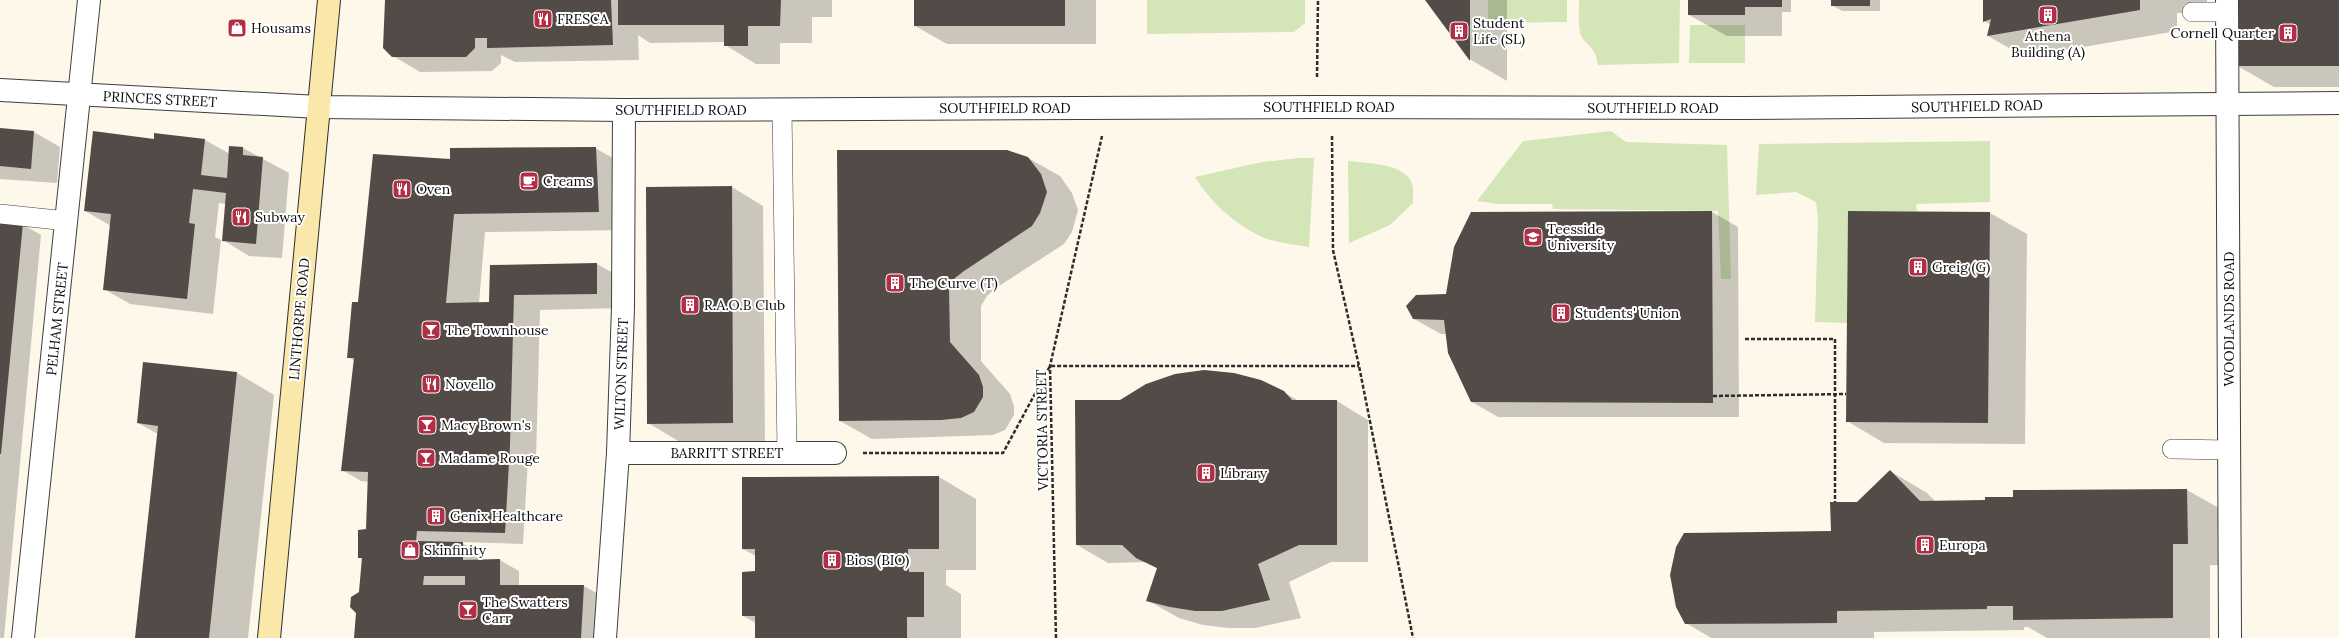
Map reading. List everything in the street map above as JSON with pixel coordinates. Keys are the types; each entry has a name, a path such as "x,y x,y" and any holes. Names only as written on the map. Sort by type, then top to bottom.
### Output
{"main road":[{"name":"LINTHORPE ROAD","path":"269,638 329,0"}],"street":[{"name":"PELHAM STREET","path":"24,638 81,94 89,0"},
{"name":"WOODLANDS ROAD","path":"2227,6 2230,638"},
{"name":"PRINCES STREET","path":"0,90 319,107"},
{"name":"SOUTHFIELD ROAD","path":"319,107 624,110 1743,108 2339,103"},
{"name":"WILTON STREET","path":"605,638 618,454 623,307 624,110"},
{"name":"BARRITT STREET","path":"618,454 835,453"}],"lane":[{"path":"2192,12 2227,6"},
{"path":"782,109 787,453"},
{"path":"0,214 68,221"},
{"path":"2172,449 2229,450"}],"path":[{"path":"1316,73 1318,0"},
{"name":"VICTORIA STREET","path":"1056,638 1050,366 1107,108"},
{"path":"1325,136 1332,136 1332,250 1359,366 1413,638"},
{"path":"1101,139 1109,139"},
{"path":"1745,339 1836,339 1835,502"},
{"path":"835,453 1003,453 1050,366 1359,366"},
{"path":"1713,396 1846,394"}],"green space":[{"path":"1147,0 1305,0 1305,23 1294,32 1147,34"},
{"path":"1488,0 1567,0 1567,22 1488,23"},
{"path":"1579,0 1680,0 1679,63 1598,65 1592,49 1584,40 1580,32"},
{"path":"1690,25 1745,25 1745,63 1689,63"},
{"path":"1611,131 1626,142 1727,145 1731,279 1721,279 1718,211 1553,209 1552,204 1498,204 1477,201 1523,141"},
{"path":"1990,141 1990,202 1916,204 1917,211 1848,211 1847,323 1815,322 1818,220 1816,202 1796,192 1756,195 1759,144"},
{"path":"1314,158 1309,247 1270,240 1248,230 1222,210 1195,177 1262,162"},
{"path":"1348,161 1373,163 1391,167 1406,175 1413,186 1413,203 1390,225 1349,243"}],"building":[{"path":"385,0 611,0 613,45 487,48 487,38 475,38 475,48 466,57 392,57 383,48"},
{"path":"618,0 781,0 780,26 748,26 748,46 724,46 724,25 618,25"},
{"path":"914,0 1065,0 1065,26 914,26"},
{"name":"Student Life (SL)","path":"1425,0 1470,0 1470,61"},
{"path":"1688,0 1782,0 1782,7 1745,7 1745,15 1688,15"},
{"path":"1831,0 1870,0 1870,6 1831,6"},
{"name":"Athena Building (A)","path":"1983,0 2140,0 2140,10 1987,36 1991,19 1983,22"},
{"name":"Cornell Quarter","path":"2237,0 2339,0 2339,66 2235,66"},
{"path":"0,128 34,131 31,169 0,166"},
{"path":"93,131 154,139 154,133 205,139 201,175 227,178 229,146 243,147 243,155 263,157 256,244 222,241 226,193 193,189 189,223 195,224 187,299 103,290 111,214 84,211"},
{"path":"596,147 599,212 454,214 446,303 489,302 490,265 597,263 597,294 514,295 510,445 505,533 417,531 416,541 463,542 463,560 500,559 500,585 584,585 581,638 354,638 356,613 350,607 351,597 359,592 362,558 358,558 358,530 366,529 368,472 341,471 354,358 347,358 352,302 358,302 373,154 450,159 450,148","holes":["424,576 465,576 465,585 423,585"]},
{"name":"The Curve (T)","path":"837,150 1007,150 1028,157 1041,174 1047,192 1040,213 1032,226 964,271 955,278 949,288 950,342 979,375 983,387 983,397 974,412 961,418 941,420 839,421"},
{"name":"R.A.O.B Club","path":"732,186 733,423 647,424 646,187"},
{"name":"Students' Union","path":"1712,211 1713,403 1471,402 1448,353 1444,320 1413,319 1406,306 1416,295 1446,294 1454,247 1471,212"},
{"name":"Greig (G)","path":"1848,211 1990,212 1988,423 1846,422"},
{"path":"0,221 23,223 1,454 0,454"},
{"path":"143,362 237,372 209,638 135,638 158,426 137,423"},
{"name":"Library","path":"1204,370 1234,373 1261,380 1284,391 1292,400 1337,400 1337,545 1299,545 1258,564 1270,600 1222,611 1195,611 1146,601 1157,568 1136,558 1122,545 1076,545 1075,400 1120,400 1146,384 1175,374"},
{"name":"Europa","path":"1890,470 1920,501 1985,500 1985,497 2013,497 2013,490 2187,489 2188,544 2173,544 2173,618 2013,620 2013,606 1987,606 1987,609 1837,611 1837,623 1685,624 1676,607 1670,575 1676,547 1684,533 1831,531 1830,502 1857,502"},
{"name":"Bios (BIO)","path":"939,476 939,549 908,549 909,572 924,572 924,617 907,617 907,638 755,638 755,616 742,616 742,572 755,571 755,549 742,549 742,477"}],"place":[{"name":"Athena Building (A)","path":"2048,15"},
{"name":"FRESCA","path":"543,19"},
{"name":"Housams","path":"237,28"},
{"name":"Student Life (SL)","path":"1459,31"},
{"name":"Cornell Quarter","path":"2288,33"},
{"name":"Creams","path":"529,181"},
{"name":"Oven","path":"402,189"},
{"name":"Subway","path":"241,217"},
{"name":"Teesside University","path":"1533,237"},
{"name":"Greig (G)","path":"1918,267"},
{"name":"The Curve (T)","path":"895,283"},
{"name":"R.A.O.B Club","path":"690,305"},
{"name":"Students' Union","path":"1561,313"},
{"name":"The Townhouse","path":"431,330"},
{"name":"Novello","path":"431,384"},
{"name":"Macy Brown's","path":"427,425"},
{"name":"Madame Rouge","path":"426,458"},
{"name":"Library","path":"1206,473"},
{"name":"Genix Healthcare","path":"436,516"},
{"name":"Europa","path":"1925,545"},
{"name":"Skinfinity","path":"410,550"},
{"name":"Bios (BIO)","path":"832,560"},
{"name":"The Swatters Carr","path":"468,610"}]}
